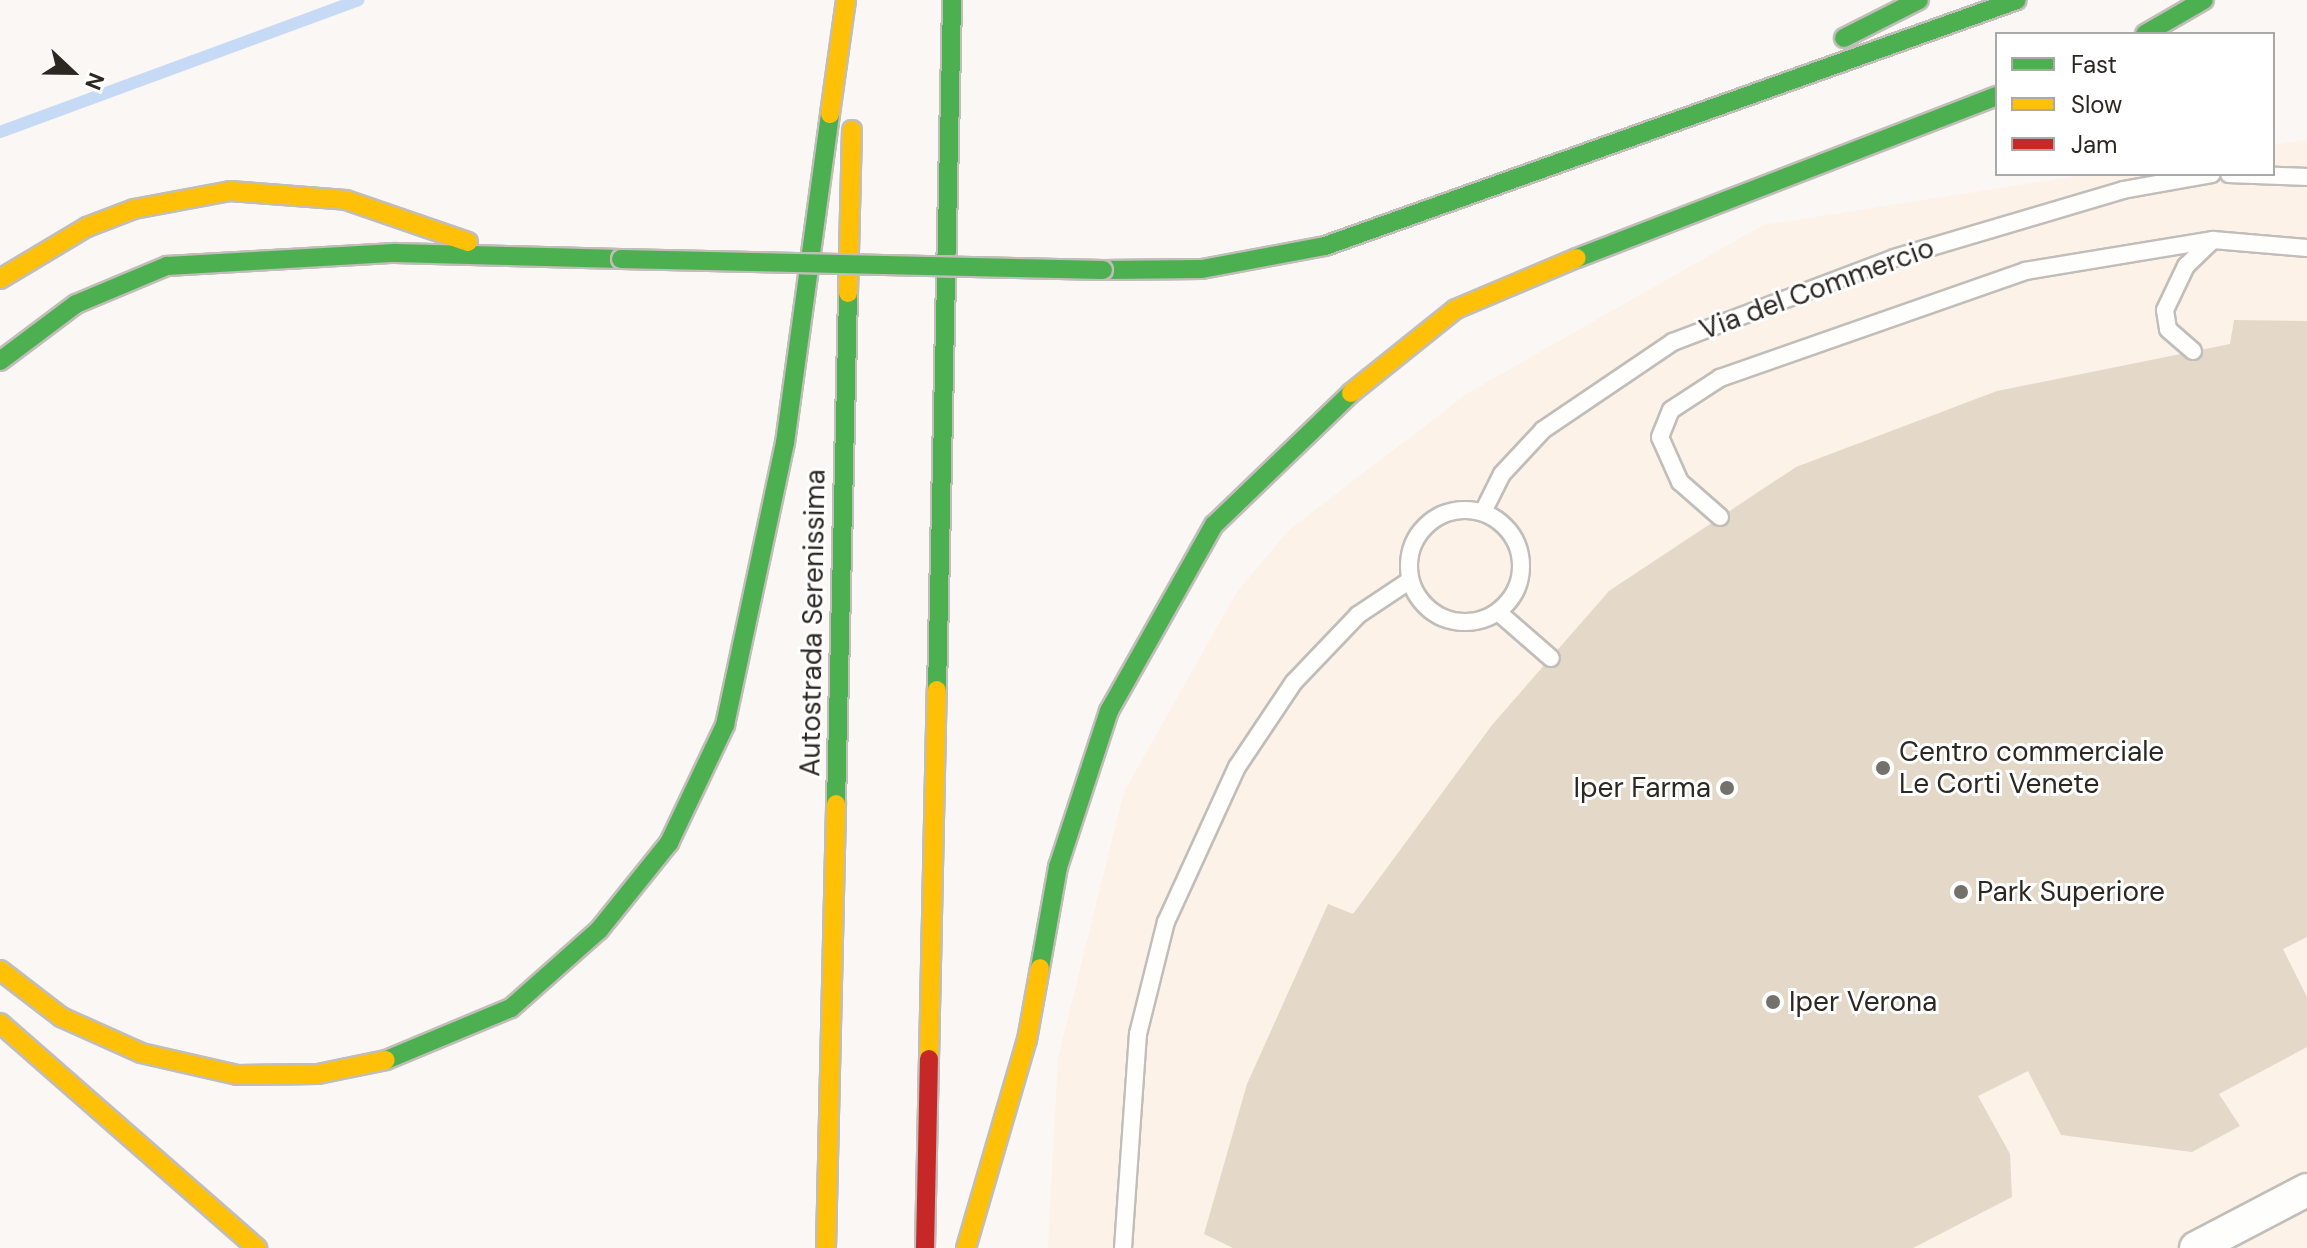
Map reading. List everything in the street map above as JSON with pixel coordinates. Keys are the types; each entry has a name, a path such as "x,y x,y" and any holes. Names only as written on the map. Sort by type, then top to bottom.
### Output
{"highway":[{"path":"0,970 61,1017 141,1053 238,1075 318,1074 410,1055 511,1008 599,930 669,843 725,725 785,443 846,0"},
{"name":"Autostrada Serenissima","path":"826,1248 855,0"},
{"path":"925,1248 952,0"},
{"path":"1667,128 1919,0"},
{"path":"0,361 76,304 167,266 267,255 501,253 621,259 1103,270 1202,269 1325,246 1667,128 2017,0"},
{"path":"2148,32 2204,0"},
{"path":"966,1248 1027,1040 1058,867 1109,711 1214,525 1304,431 1456,309 1718,198 1995,97"},
{"path":"0,279 87,227 134,209 230,191 346,200 501,253"},
{"path":"0,1023 257,1248"}],"street":[{"path":"2196,1248 2307,1190"}],"lane":[{"name":"Via del Commercio","path":"1483,512 1502,474 1543,430 1673,342 1894,258 2123,190 2201,176"},
{"path":"2275,176 2307,177"},
{"path":"2193,351 2168,329 2165,310 2173,285 2213,240"},
{"path":"1720,517 1664,459 1660,437 1671,410 1691,392 2025,271 2213,240 2307,248"},
{"path":"1458,509 1483,512 1510,531 1521,565 1512,598 1498,612 1464,623 1436,615 1409,581 1412,543 1431,519 1458,509"},
{"path":"1123,1248 1138,1034 1166,922 1237,767 1294,682 1358,615 1409,581"},
{"path":"1498,612 1551,658"}],"shaded area":[{"name":"Centro commerciale Le Corti Venete","path":"2307,140 2307,1248 1048,1248 1058,1058 1124,792 1237,592 1289,530 1468,393 1763,225 2077,176 2275,176 2275,145"}],"building":[{"name":"Centro commerciale Le Corti Venete","path":"2234,320 2307,321 2307,937 2283,949 2307,997 2307,1047 2219,1094 2240,1126 2192,1152 2061,1135 2028,1071 1978,1096 2010,1154 2012,1197 1913,1248 1233,1248 1204,1234 1247,1084 1328,904 1353,914 1492,725 1609,591 1796,467 1997,391 2230,344"}],"waterway":[{"path":"0,132 359,0"}],"traffic: fast":[{"path":"937,690 952,0"},
{"path":"1844,38 1919,0"},
{"path":"1103,270 1202,269 1325,246 2017,0"},
{"path":"2148,32 2204,0"},
{"path":"1577,258 1995,97"},
{"path":"386,1060 511,1008 599,930 669,843 725,725 785,443 830,114"},
{"path":"0,361 76,304 167,266 395,253 621,259"},
{"path":"621,259 1103,270"},
{"path":"836,804 848,293"},
{"path":"1040,968 1058,867 1109,711 1214,525 1351,393"}],"traffic: slow":[{"path":"830,114 846,0"},
{"path":"848,293 852,130"},
{"path":"0,279 87,227 134,209 230,191 346,200 468,242"},
{"path":"1351,393 1456,309 1577,258"},
{"path":"929,1059 937,690"},
{"path":"826,1248 836,804"},
{"path":"966,1248 1027,1040 1040,968"},
{"path":"0,970 61,1017 141,1053 238,1075 318,1074 386,1060"},
{"path":"0,1023 257,1248"}],"traffic: jam":[{"path":"925,1248 929,1059"}],"place":[{"name":"Centro commerciale Le Corti Venete","path":"1883,768"},
{"name":"Iper Farma","path":"1727,788"},
{"name":"Park Superiore","path":"1961,892"},
{"name":"Iper Verona","path":"1773,1002"}]}
